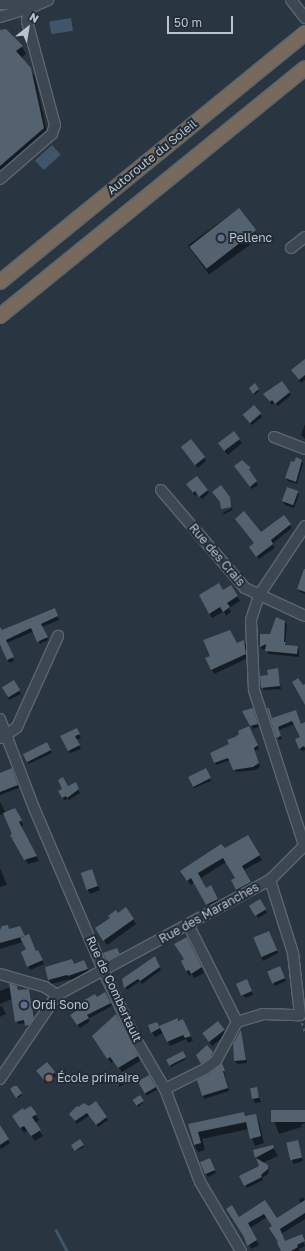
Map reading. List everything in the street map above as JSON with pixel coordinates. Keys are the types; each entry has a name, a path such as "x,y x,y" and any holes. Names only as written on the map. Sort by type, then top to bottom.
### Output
{"highway":[{"name":"Autoroute du Soleil","path":"0,282 305,33"},
{"path":"0,316 305,68"}],"street":[{"path":"0,17 31,4 48,0"},
{"path":"291,0 305,18"},
{"path":"0,4 31,4"},
{"path":"0,179 52,134 55,125 27,21 31,4"},
{"path":"291,248 305,237"},
{"path":"274,437 305,449"},
{"name":"Rue des Crais","path":"161,490 245,588 305,616"},
{"path":"304,845 254,690 251,620 259,595 305,526"},
{"path":"3,737 17,727 58,636"},
{"name":"Rue de Combertault","path":"0,720 3,737 103,970 134,1036 165,1089 200,1182 241,1251"},
{"name":"Rue des Maranches","path":"57,995 270,880 304,845"},
{"path":"165,1089 205,1069 216,1061 237,1022 264,1014 300,1015 293,952 270,880"},
{"path":"188,924 237,1022"},
{"path":"0,974 44,987 57,995 0,1079"}],"water":[{"path":"71,18 73,31 51,34 49,21"},
{"path":"52,145 61,155 44,170 35,160"}],"building":[{"path":"6,29 23,46 16,51 31,68 44,128 0,166 0,30"},
{"path":"239,208 256,230 207,269 189,247"},
{"path":"305,359 305,375 299,380 291,370"},
{"path":"282,381 290,392 275,404 272,400 270,402 263,394"},
{"path":"255,383 259,389 253,394 249,388"},
{"path":"254,405 261,413 250,423 243,415"},
{"path":"234,431 240,439 224,451 218,443"},
{"path":"191,439 205,457 195,465 181,447"},
{"path":"296,457 302,460 296,482 285,478 291,461 294,462"},
{"path":"242,460 251,468 249,469 257,481 250,487 234,466"},
{"path":"197,476 208,490 199,497 195,491 193,493 186,484"},
{"path":"221,485 230,497 231,507 221,509 220,502 212,492"},
{"path":"287,487 298,491 293,505 282,501"},
{"path":"244,511 261,532 284,515 291,524 271,540 273,544 256,557 249,547 254,543 235,519"},
{"path":"305,569 305,592 297,589"},
{"path":"219,583 223,590 231,585 238,596 227,603 230,607 223,612 220,607 209,614 199,595"},
{"path":"55,608 58,616 41,624 48,637 37,642 31,628 6,640 14,657 7,660 0,645 0,627 2,630"},
{"path":"276,617 285,621 285,645 298,646 297,654 265,651 266,644 260,647 260,634 270,634"},
{"path":"230,630 237,643 244,640 246,654 211,670 205,658 210,656 203,640"},
{"path":"278,668 280,686 261,688 260,676 268,675 267,670"},
{"path":"298,678 303,685 305,684 305,705 292,682"},
{"path":"14,680 20,690 8,697 2,687"},
{"path":"253,708 258,724 250,726 242,711"},
{"path":"267,708 269,708 272,718 296,710 301,724 305,722 305,748 304,746 299,749 295,739 300,737 292,721 278,727 281,736 276,738"},
{"path":"249,726 258,745 254,748 259,763 253,767 233,770 228,758 214,763 210,753 229,744 227,740 235,737 239,734 238,731"},
{"path":"77,728 80,734 75,736 80,745 68,751 60,736"},
{"path":"47,742 51,750 27,762 23,754"},
{"path":"12,768 18,785 0,792 0,773"},
{"path":"206,768 211,778 193,787 188,777"},
{"path":"63,777 68,786 76,782 79,789 67,798 66,796 62,798 58,791 62,789 58,780"},
{"path":"15,808 22,820 19,822 37,856 24,860 10,835 12,834 3,813"},
{"path":"248,835 260,855 242,866 251,882 236,890 231,880 235,878 223,858 198,873 206,888 211,885 218,899 206,905 191,878 187,881 180,871 221,844 225,848"},
{"path":"92,869 98,886 87,890 81,873"},
{"path":"260,899 266,909 255,916 249,906"},
{"path":"126,907 134,919 103,941 95,928 110,918 108,916 116,910 118,913"},
{"path":"8,925 9,929 20,926 25,936 0,943 0,930 2,926"},
{"path":"269,931 277,950 262,957 253,938"},
{"path":"29,934 36,951 38,950 43,960 27,967 21,952 26,949 20,938"},
{"path":"187,937 202,967 191,974 189,970 186,971 181,961 184,959 174,944"},
{"path":"117,948 120,954 107,961 103,953"},
{"path":"155,956 160,967 140,981 138,979 124,988 122,979"},
{"path":"72,959 74,964 84,960 88,969 68,976 48,980 45,967"},
{"path":"280,966 285,978 272,983 267,971"},
{"path":"247,979 252,991 241,996 236,984"},
{"path":"9,983 17,986 18,990 29,989 34,1018 29,1025 25,1026 24,1020 15,1022"},
{"path":"105,992 111,1003 87,1015 89,1018 77,1025 70,1015 82,1007 79,1003 95,994 97,997"},
{"path":"116,1014 138,1056 118,1068 110,1057 107,1059 92,1036"},
{"path":"178,1018 178,1021 183,1019 191,1036 185,1038 183,1035 167,1042 159,1026"},
{"path":"218,1021 225,1030 209,1042 202,1033"},
{"path":"157,1022 160,1028 151,1033 148,1025"},
{"path":"241,1030 246,1060 234,1061 233,1044"},
{"path":"207,1045 213,1052 211,1057 201,1064 196,1055"},
{"path":"183,1051 186,1057 169,1066 166,1060"},
{"path":"47,1062 55,1072 44,1081 36,1071"},
{"path":"222,1063 228,1088 202,1096 197,1080 209,1074"},
{"path":"125,1071 128,1077 118,1085 114,1079"},
{"path":"149,1075 156,1087 145,1094 138,1082"},
{"path":"17,1086 22,1093 16,1098 10,1089"},
{"path":"257,1087 259,1098 252,1099 250,1088"},
{"path":"140,1095 144,1101 136,1106 133,1100"},
{"path":"96,1101 107,1117 96,1125 87,1113 75,1121 69,1114 77,1106 78,1107 84,1103 89,1106"},
{"path":"31,1106 37,1114 32,1117 41,1130 31,1136 24,1126 20,1128 12,1116 23,1108 24,1110"},
{"path":"271,1110 305,1110 305,1122 271,1122"},
{"path":"244,1112 245,1116 256,1114 261,1136 250,1139 246,1122 198,1132 201,1143 194,1145 188,1124"},
{"path":"0,1125 9,1139 0,1145"},
{"path":"80,1139 84,1145 75,1151 71,1145"},
{"path":"298,1140 302,1158 290,1160 286,1143"},
{"path":"273,1145 274,1148 255,1158 253,1150"},
{"path":"210,1158 215,1170 205,1174 200,1162"},
{"path":"256,1158 268,1165 268,1169 261,1175 262,1177 244,1186 239,1176 259,1166"},
{"path":"265,1200 277,1218 305,1200 305,1213 280,1229 285,1241 302,1234 305,1241 297,1245 298,1247 291,1251 281,1251 277,1243 278,1242 269,1228 272,1226 264,1214 248,1223 257,1240 247,1246 244,1237 226,1209 232,1205 239,1217"}],"waterway":[{"path":"56,1230 67,1251"}],"place":[{"name":"Pellenc","path":"221,238"},
{"name":"Ordi Sono","path":"24,1005"},
{"name":"École primaire","path":"49,1078"}]}
